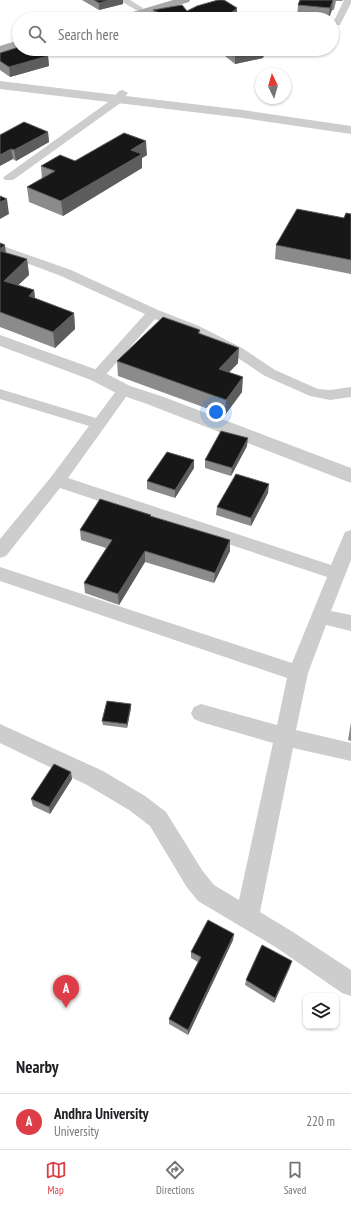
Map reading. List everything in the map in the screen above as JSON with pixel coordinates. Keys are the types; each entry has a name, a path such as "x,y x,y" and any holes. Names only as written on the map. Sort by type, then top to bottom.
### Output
{"main road":[{"path":"129,12 168,0"},
{"path":"138,12 185,0"},
{"path":"0,50 12,46"},
{"path":"0,56 12,52"}],"street":[{"path":"123,0 139,8"},
{"path":"339,21 348,0"},
{"path":"0,80 19,85"},
{"path":"0,85 19,85 246,108 351,123"},
{"path":"9,178 120,96 351,130"},
{"path":"0,249 66,273 153,313 194,329 237,351 270,373 315,393 330,395 351,392"},
{"path":"97,376 153,313"},
{"path":"3,344 97,376 124,390 154,400 351,476"},
{"path":"0,551 58,481 124,390"},
{"path":"0,394 99,424"},
{"path":"58,481 336,573"},
{"path":"247,918 298,672 351,537"},
{"path":"0,574 298,672"},
{"path":"319,616 351,623"},
{"path":"201,713 285,737 351,752"},
{"path":"0,733 95,778 137,803 158,819 194,878 206,893 285,940 351,984"}],"building":[{"path":"94,0 110,0 99,3"},
{"path":"218,0 224,0 237,8 232,12 157,12 153,10 182,5 187,11 197,6"},
{"path":"300,0 333,0 330,8 298,5"},
{"path":"12,49 12,56 48,56 9,67 0,61 0,53"},
{"path":"24,122 48,132 14,150 11,149 0,155 0,135"},
{"path":"124,133 146,141 131,150 142,154 61,201 27,187 55,171 41,166 60,155 75,161"},
{"path":"0,196 7,199 0,202"},
{"path":"297,209 344,218 346,213 351,214 351,260 276,245"},
{"path":"0,243 5,245 0,249"},
{"path":"0,251 27,259 4,281 34,290 29,296 74,313 53,332 0,312"},
{"path":"163,317 200,330 198,333 239,348 219,369 243,377 226,400 117,361"},
{"path":"221,431 248,438 232,468 205,460"},
{"path":"167,452 194,460 175,490 147,481"},
{"path":"236,474 269,484 251,518 217,507"},
{"path":"100,499 230,540 215,573 145,551 118,594 84,583 112,540 80,530"},
{"path":"107,701 131,704 127,724 102,721"},
{"path":"54,764 71,772 49,807 31,799"},
{"path":"208,920 234,934 188,1030 169,1019 201,957 191,952"},
{"path":"262,945 292,961 275,998 246,980"}],"place":[{"name":"Andhra University","path":"66,1008"}]}
